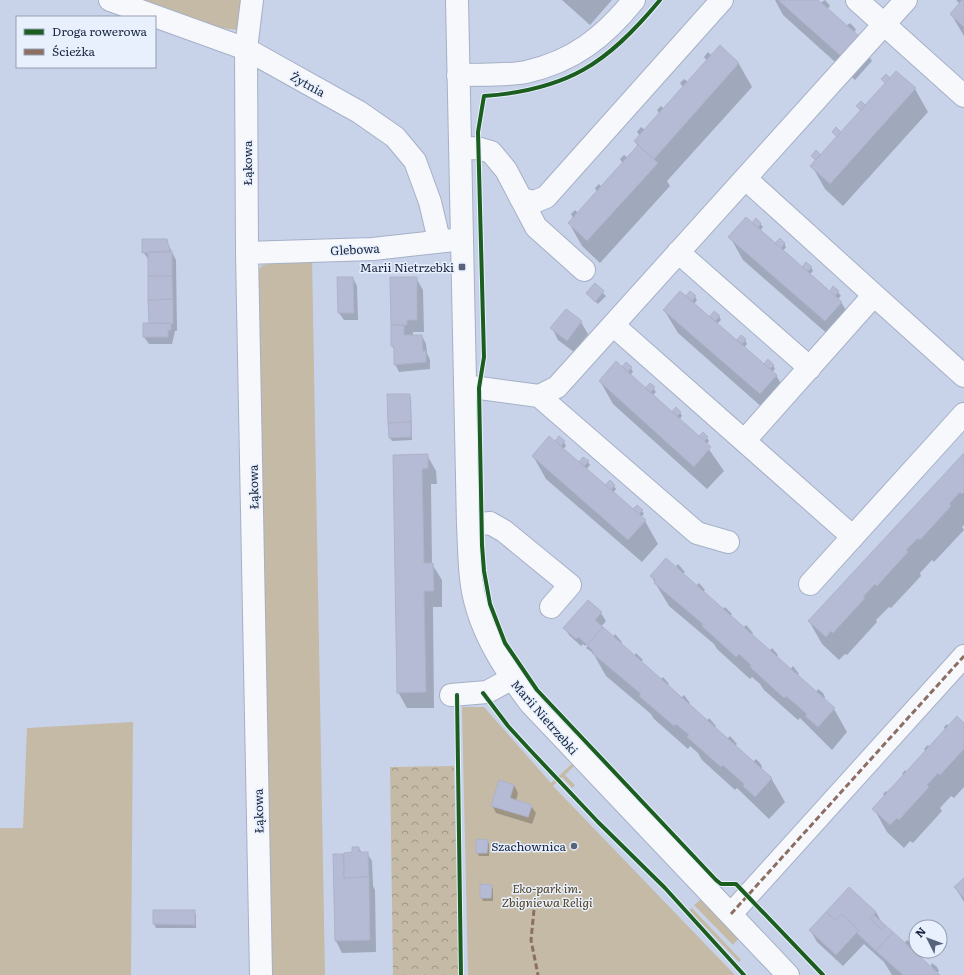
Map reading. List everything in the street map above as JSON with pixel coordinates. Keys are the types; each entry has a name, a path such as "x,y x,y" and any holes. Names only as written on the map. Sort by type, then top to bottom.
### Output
{"street":[{"name":"Żytnia","path":"110,0 154,16"},
{"name":"Łąkowa","path":"252,0 246,49 248,253 262,975"},
{"name":"Marii Nietrzebki","path":"457,0 468,525 471,579 479,613 491,646 511,679 536,710 788,975"},
{"path":"458,75 525,72 564,60 595,42 634,0"},
{"path":"521,199 534,202 546,197 722,0"},
{"path":"857,0 964,96"},
{"path":"539,396 557,387 906,0"},
{"name":"Żytnia","path":"156,17 246,49 359,112 395,137 415,161 430,202 439,240"},
{"path":"460,149 477,148 491,152 506,170 536,227 584,270"},
{"path":"746,179 964,376"},
{"name":"Glebowa","path":"248,253 373,249 439,240 462,239"},
{"path":"678,252 810,368"},
{"path":"745,440 874,295"},
{"path":"613,325 853,537"},
{"path":"465,386 539,396 697,533 728,542"},
{"path":"810,584 964,414"},
{"path":"468,525 490,523 504,530 570,585 551,607"},
{"path":"731,914 964,656"},
{"path":"451,695 487,692 511,679"}],"green space":[{"path":"144,0 245,0 245,15 237,30 222,28"},
{"path":"312,258 325,975 268,975 251,278 263,265"},
{"name":"Eko-park im. Zbigniewa Religi","path":"462,707 484,707 551,783 574,762 575,765 565,775 575,785 572,788 562,777 553,786 735,975 468,975"},
{"path":"133,722 131,975 0,975 0,828 23,828 27,728"},
{"path":"454,766 459,975 393,975 390,767"},
{"path":"701,899 739,938 733,945 694,905"},
{"path":"692,908 741,960 739,962 689,910"}],"building":[{"path":"778,0 818,0 860,37 842,57"},
{"path":"962,0 964,0 964,27 950,14"},
{"path":"720,45 739,63 654,159 634,141"},
{"path":"896,71 916,88 830,184 810,166"},
{"path":"886,74 890,78 885,83 881,79"},
{"path":"861,101 865,105 861,111 856,106"},
{"path":"836,127 841,132 837,137 832,132"},
{"path":"638,145 658,163 587,241 568,223"},
{"path":"816,150 821,155 816,160 811,156"},
{"path":"746,217 842,302 825,321 728,237"},
{"path":"756,218 761,223 758,228 752,223"},
{"path":"780,238 785,243 781,248 775,243"},
{"path":"142,239 167,239 170,252 142,253"},
{"path":"172,251 172,276 148,276 148,252"},
{"path":"806,262 812,267 808,271 802,267"},
{"path":"148,276 172,276 173,299 148,300"},
{"path":"337,277 353,277 354,313 338,313"},
{"path":"390,277 417,277 417,320 407,320 407,325 391,325"},
{"path":"595,283 604,291 595,302 586,293"},
{"path":"833,286 839,291 835,296 830,291"},
{"path":"680,291 777,375 760,394 663,310"},
{"path":"690,291 696,296 692,301 686,296"},
{"path":"173,299 173,324 149,323 148,300"},
{"path":"566,309 582,321 567,341 550,328"},
{"path":"714,311 720,316 715,321 710,316"},
{"path":"143,323 171,323 171,330 168,330 168,337 143,337"},
{"path":"391,325 404,325 404,335 422,335 423,351 426,351 426,362 394,365 394,346 391,346"},
{"path":"741,335 746,339 742,344 737,340"},
{"path":"768,359 774,365 770,369 764,364"},
{"path":"616,361 711,447 694,467 599,381"},
{"path":"626,362 632,367 628,372 622,367"},
{"path":"650,383 655,387 650,393 645,388"},
{"path":"387,394 410,394 411,422 388,423"},
{"path":"676,407 681,412 677,416 672,412"},
{"path":"411,422 411,437 389,438 388,423"},
{"path":"703,432 708,437 704,441 699,436"},
{"path":"549,436 646,520 628,540 532,456"},
{"path":"559,436 565,441 561,446 555,441"},
{"path":"964,453 964,492 962,494 960,492 949,504 951,506 920,540 918,538 906,550 908,552 877,586 875,584 863,597 865,598 833,633 831,631 826,637 808,621"},
{"path":"428,454 428,468 422,469 424,563 433,563 434,591 424,591 426,692 397,693 393,455"},
{"path":"583,457 589,461 584,466 579,462"},
{"path":"610,480 615,485 611,490 605,485"},
{"path":"637,505 643,510 639,514 633,509"},
{"path":"666,558 835,708 818,727 805,716 807,714 786,696 784,698 750,667 751,665 739,654 736,657 702,626 703,624 654,583 656,581 650,576"},
{"path":"588,600 602,612 595,620 603,627 587,645 578,637 576,639 563,628"},
{"path":"603,627 772,778 755,797 743,786 744,784 723,765 721,767 687,737 689,735 676,724 674,726 639,696 641,694 592,653 593,651 587,645"},
{"path":"957,716 964,723 964,749 940,775 938,773 927,785 929,787 899,820 897,818 890,825 872,809"},
{"path":"499,780 514,785 510,798 532,805 528,817 491,806"},
{"path":"476,839 488,840 487,853 476,853"},
{"path":"352,847 359,847 359,852 368,852 369,877 344,878 344,853 352,852"},
{"path":"333,854 343,854 344,878 369,877 370,940 335,941"},
{"path":"964,878 964,898 954,887"},
{"path":"480,884 492,885 491,898 480,898"},
{"path":"849,887 876,912 870,919 881,929 885,925 893,932 876,951 857,933 859,930 842,914 835,920 826,912"},
{"path":"153,910 195,910 195,925 153,924"},
{"path":"826,912 835,920 842,914 859,930 836,955 809,930"},
{"path":"874,915 885,925 881,929 870,919"},
{"path":"893,932 908,946 908,959 923,959 940,975 903,975 876,951"}],"marked path":[{"path":"731,914 964,656"},
{"path":"534,910 531,940 538,975"}],"cycle path":[{"path":"660,0 622,41 603,57 583,70 562,80 539,87 513,93 484,96 478,132 484,357 479,388 482,545 484,571 490,604 505,643 537,690 716,880 721,884 736,884 823,975"},
{"path":"483,693 508,726 530,750 598,822 665,888 744,975"},
{"path":"457,695 461,975"}],"place":[{"name":"Marii Nietrzebki","path":"462,267"},
{"name":"Szachownica","path":"574,846"}]}
